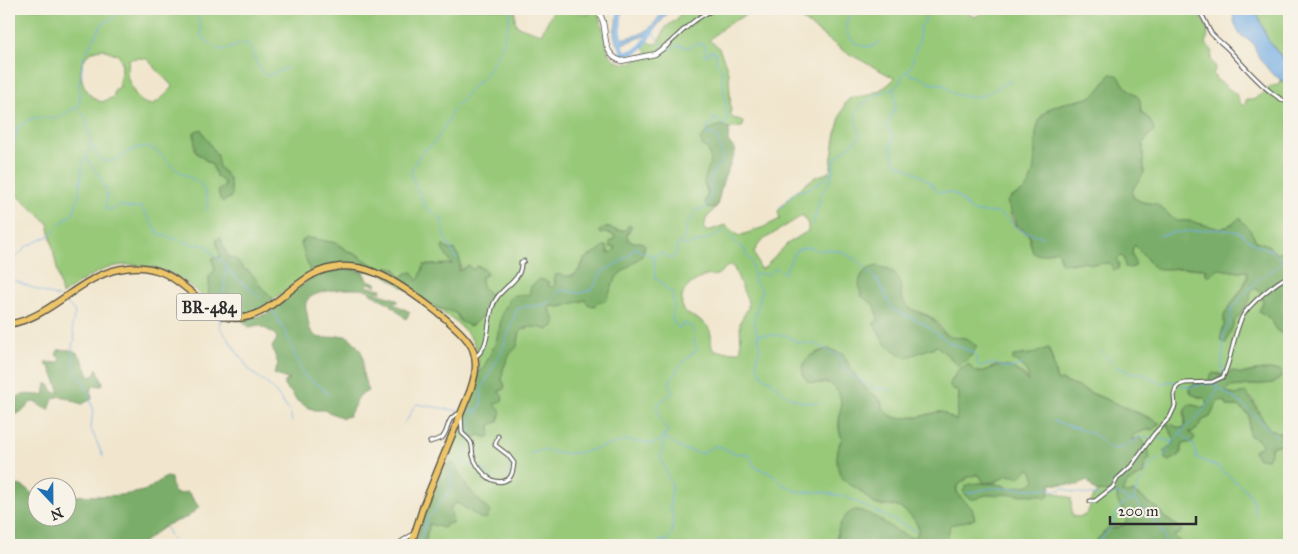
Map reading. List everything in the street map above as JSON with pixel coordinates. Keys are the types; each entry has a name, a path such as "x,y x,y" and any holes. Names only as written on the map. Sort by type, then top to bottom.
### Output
{"main road":[{"name":"BR-484","path":"9,324 37,314 95,277 119,268 139,267 163,272 176,278 216,312 228,318 236,318 259,313 302,281 320,271 351,267 383,276 430,307 464,336 476,357"},
{"path":"410,545 474,378 476,357"}],"street":[{"path":"596,9 604,23 611,55 622,61 655,54 665,48 693,22 716,9"},
{"path":"1194,9 1200,12 1213,35 1235,58 1261,83 1289,103"},
{"path":"476,357 483,349 492,306 506,287 518,277 522,271 521,262 524,261"},
{"path":"1090,501 1095,501 1113,487 1117,479 1131,466 1154,434 1170,417 1175,406 1174,395 1176,388 1180,384 1184,382 1212,382 1223,377 1242,317 1268,290 1280,280 1289,276"},
{"path":"430,442 442,438 447,431 449,421 461,413 462,433 471,442 474,457 489,479 494,482 502,482 508,480 511,476 514,463 508,454 495,445 498,436"},
{"path":"396,545 414,533"}],"green space":[{"path":"12,9 515,9 517,26 541,34 554,9 574,9 579,13 589,15 588,9 596,9 609,54 618,62 628,63 633,62 647,52 641,46 647,41 653,44 658,43 666,27 677,19 681,12 704,13 726,9 962,9 974,17 981,14 981,9 1184,9 1196,15 1204,22 1208,31 1206,44 1212,50 1211,60 1216,67 1213,74 1216,79 1236,94 1242,106 1245,105 1246,100 1253,100 1272,86 1278,85 1280,80 1289,85 1289,250 1277,254 1268,245 1256,241 1249,228 1238,220 1221,229 1189,221 1176,221 1157,204 1142,202 1134,198 1132,193 1134,187 1144,173 1143,144 1154,129 1141,112 1140,100 1121,80 1110,74 1102,87 1090,97 1054,106 1043,115 1036,132 1033,176 1029,186 1021,193 1010,198 1010,213 1014,223 1028,234 1030,243 1040,255 1057,250 1060,260 1070,264 1082,262 1093,264 1108,263 1111,264 1114,270 1118,269 1116,259 1121,256 1124,257 1130,268 1134,267 1135,262 1132,250 1135,245 1155,269 1201,268 1206,270 1206,275 1208,276 1219,269 1239,272 1247,271 1243,287 1224,314 1225,322 1222,342 1226,342 1235,321 1255,288 1262,293 1263,302 1259,311 1272,320 1276,330 1289,338 1289,436 1284,433 1275,432 1268,427 1252,398 1229,394 1226,390 1230,387 1273,383 1281,377 1276,370 1253,371 1241,374 1232,371 1225,376 1218,373 1211,376 1208,382 1190,386 1190,392 1197,397 1205,398 1206,407 1194,405 1184,411 1185,427 1169,430 1174,436 1175,442 1165,450 1181,454 1183,444 1190,442 1194,436 1189,432 1195,431 1203,420 1210,417 1217,403 1221,400 1227,406 1238,406 1249,415 1249,435 1262,444 1263,458 1266,459 1273,446 1289,443 1289,545 1184,545 1174,537 1179,534 1180,528 1164,517 1159,509 1146,502 1143,498 1122,492 1127,483 1143,474 1146,454 1145,446 1140,437 1132,440 1132,435 1150,430 1151,418 1061,380 1057,381 1048,348 1031,354 1013,356 1026,370 1030,383 1022,373 998,365 982,372 966,365 958,370 951,381 953,389 958,391 959,395 957,421 942,412 918,417 896,418 884,409 881,401 868,391 854,374 828,349 817,352 812,383 829,383 840,396 839,431 842,438 839,444 847,482 875,504 896,506 907,512 917,524 918,529 915,537 907,537 867,513 838,531 836,538 838,545 425,545 429,524 444,528 447,524 452,523 451,508 455,504 458,503 480,518 490,512 465,484 453,463 447,464 461,427 470,439 481,434 484,437 489,437 493,404 502,395 498,392 503,390 505,386 502,379 503,369 518,343 520,332 531,327 542,328 554,314 549,309 551,306 561,307 585,300 594,306 604,300 618,275 641,256 645,247 642,242 628,240 627,234 630,231 628,225 626,230 601,230 615,236 612,240 615,250 608,253 607,246 584,259 574,274 554,278 555,285 553,287 549,287 548,284 539,281 533,285 529,295 521,295 501,322 495,344 483,369 478,373 479,360 477,350 467,332 432,306 456,313 459,321 472,325 483,314 491,301 482,286 481,277 487,275 485,270 479,266 473,270 459,271 461,265 452,250 445,247 444,252 452,264 430,266 417,281 406,273 400,277 396,269 391,267 385,270 371,264 336,243 312,238 310,272 274,299 262,288 249,271 227,255 220,255 217,258 216,270 209,277 210,297 213,306 192,287 176,276 159,269 136,265 124,265 102,270 62,295 48,223 16,194 9,202 9,14","holes":["754,10 762,13 789,10 844,51 894,78 881,89 868,95 851,98 845,104 836,132 831,170 810,180 790,196 778,211 780,219 739,236 725,225 708,231 704,229 706,219 717,206 712,208 704,183 711,160 707,148 729,129 729,131 732,128 742,127 744,124 741,120 731,116 729,73 719,48 709,40 725,26","103,49 118,55 122,63 120,87 114,90 114,97 102,102 93,98 87,91 81,73 82,64 93,51","129,59 147,59 173,87 155,103 145,103 136,96 127,75","201,130 217,156 217,164 225,173 230,190 218,191 226,186 217,177 212,165 196,153","803,215 808,225 808,231 787,244 762,269 760,269 754,252 760,242","730,265 734,268 748,302 748,308 740,322 741,350 736,352 714,351 708,327 683,311 682,304 683,293 689,285 706,276 717,275","888,268 897,277 901,296 906,305 932,318 947,335 964,338 976,346 959,365 937,346 905,358 886,345 873,323 878,321 877,315 875,308 861,295 859,282 866,272"]},
{"path":"1255,9 1289,9 1289,61 1284,59 1268,40"},
{"path":"1110,74 1118,75 1125,86 1138,97 1141,112 1149,119 1154,131 1143,144 1144,173 1134,187 1132,193 1134,198 1142,202 1157,204 1176,221 1189,221 1221,229 1234,223 1239,218 1249,228 1256,241 1268,245 1276,254 1289,250 1289,338 1276,330 1272,320 1259,311 1263,302 1262,294 1255,288 1251,292 1250,300 1235,321 1226,343 1220,339 1224,325 1224,315 1243,288 1248,276 1247,271 1239,272 1219,269 1210,275 1206,275 1206,270 1201,268 1155,269 1135,245 1132,254 1136,265 1130,268 1125,267 1124,258 1121,256 1117,259 1118,269 1114,270 1111,264 1108,263 1093,264 1082,262 1062,264 1057,250 1040,255 1033,253 1028,233 1016,225 1007,202 1022,192 1031,179 1036,135 1041,119 1050,108 1090,97 1102,87"},
{"path":"722,125 729,129 728,141 735,150 735,153 723,181 717,206 712,208 707,207 705,201 708,193 704,181 711,160 707,148 703,147 700,139 709,129"},
{"path":"201,129 217,156 219,167 229,178 232,195 223,202 218,191 225,186 224,182 217,177 212,165 195,151 194,132"},
{"path":"629,225 632,226 627,234 628,240 645,245 642,256 617,276 606,300 594,306 587,304 585,300 560,307 551,306 549,309 556,321 554,326 547,330 532,327 521,331 517,347 510,354 503,369 502,379 505,388 498,392 503,396 502,401 494,404 501,411 498,422 490,425 489,437 481,435 470,439 463,434 462,423 478,373 483,369 495,344 502,313 511,297 514,295 529,295 531,286 540,279 549,282 548,286 553,287 555,285 555,275 574,275 579,271 584,259 604,246 607,246 608,253 611,253 615,247 610,247 610,241 615,236 609,233 601,234 599,231 606,227 626,230"},
{"path":"220,237 228,257 236,259 274,299 258,311 235,316 228,315 216,309 212,304 209,297 209,277 215,270 212,259 215,257 219,258 220,255 216,240"},
{"path":"307,238 336,243 371,264 385,270 387,266 395,269 400,277 406,273 413,272 417,281 424,265 452,264 442,249 443,245 449,250 454,249 457,253 460,260 459,271 469,265 472,270 477,266 485,270 487,274 481,277 481,283 483,288 491,295 490,304 481,317 470,326 461,322 456,313 432,306 381,273 328,266 310,272 301,244"},
{"path":"877,266 888,269 898,278 903,300 909,308 931,318 946,334 952,337 962,337 977,346 972,355 959,366 937,346 905,358 886,345 873,323 878,321 877,311 871,303 861,296 859,285 863,273"},
{"path":"342,269 363,272 367,280 376,283 376,286 369,283 368,287 382,289 381,292 376,291 376,293 396,299 398,302 394,304 410,312 406,319 389,303 371,294 368,290 362,289 325,292 310,297 306,302 309,327 315,336 325,338 345,336 350,338 362,352 363,374 368,391 359,396 349,416 343,418 324,410 315,410 297,401 284,386 284,382 290,380 274,374 278,364 272,347 277,339 275,334 259,325 249,327 241,320 267,314 313,276"},
{"path":"1049,348 1057,381 1061,380 1160,423 1152,430 1148,429 1133,435 1132,441 1140,437 1146,445 1150,458 1145,465 1143,474 1127,483 1122,492 1133,492 1159,509 1164,517 1180,528 1182,531 1174,537 1184,545 1106,545 1103,543 1094,545 1108,527 1113,529 1124,525 1127,517 1118,503 1117,493 1095,491 1087,480 1078,485 1051,484 1049,495 1045,498 1043,495 985,495 972,499 963,491 967,485 984,483 978,474 968,477 956,489 958,495 972,508 975,519 950,525 946,545 838,545 837,534 840,524 850,512 855,510 869,514 898,532 912,538 917,536 919,528 912,517 905,511 897,507 875,504 842,477 837,461 842,438 839,424 840,396 829,383 812,383 807,381 803,375 802,368 811,355 828,349 843,354 858,380 868,391 879,398 884,409 890,415 896,418 918,417 942,412 956,421 959,395 958,391 950,387 950,384 958,370 969,364 974,371 980,373 995,367 1006,366 1023,375 1029,382 1024,368 1013,360 1013,356 1031,354","holes":["1029,469 1032,471 1035,480 1029,485 1011,488 998,484 984,483 1007,475 1019,477"]},
{"path":"58,350 77,353 90,377 94,375 97,368 103,383 102,386 93,385 92,399 82,404 64,397 57,397 53,399 49,410 39,405 39,403 31,402 23,411 9,417 9,401 25,394 44,395 46,384 49,384 53,392 59,393 50,367 47,366 46,362 56,363 62,360 56,355"},
{"path":"1262,370 1281,370 1281,376 1273,383 1230,387 1226,390 1235,395 1245,392 1270,429 1288,435 1289,443 1271,447 1271,454 1268,459 1257,458 1254,452 1262,444 1249,435 1249,415 1238,406 1227,406 1226,402 1221,400 1217,403 1210,417 1203,420 1195,431 1189,432 1195,438 1192,442 1183,444 1179,456 1169,461 1165,459 1165,450 1175,440 1166,424 1184,428 1185,409 1189,404 1203,408 1206,407 1205,398 1193,395 1189,389 1190,386 1208,381 1213,373 1225,376 1233,371 1241,374"},
{"path":"453,463 457,466 465,485 490,512 486,519 480,518 458,503 450,509 452,523 447,524 444,528 429,524 425,545 415,545 422,519 443,468 445,464"},
{"path":"1029,469 1032,471 1035,480 1031,485 1011,489 1001,485 979,483 976,499 982,496 1008,494 1043,495 1045,498 1050,492 1053,492 1071,498 1072,514 1079,517 1087,513 1097,493 1109,491 1117,493 1122,508 1127,514 1126,522 1121,526 1105,531 1094,545 946,545 950,525 975,519 958,494 957,488 959,484 976,475 980,476 984,483 994,483 1007,475 1019,475"},
{"path":"167,477 171,478 172,488 175,492 180,494 188,492 199,507 188,517 167,525 140,545 9,545 9,485 22,486 28,490 28,526 78,526 78,496 134,493 147,490"}],"water":[{"path":"618,9 623,9 618,32 619,39 641,34 655,23 664,9 671,9 651,34 618,45 614,33"},
{"path":"1232,9 1255,9 1268,40 1283,59 1289,61 1289,85 1271,73 1259,57 1252,42 1240,35 1235,25"}],"waterway":[{"path":"9,167 18,127 32,118 59,118 80,104 79,86 84,56 102,24 113,18 122,9"},
{"path":"193,9 200,23 201,36 216,48 221,50 247,43 257,65 267,76 287,68"},
{"path":"457,260 444,236 442,220 426,208 411,171 421,153 434,143 454,108 490,68 503,43 512,9"},
{"path":"620,9 620,38 624,53 630,53 639,49 653,29"},
{"path":"851,9 846,28 850,38 859,45 869,47 879,42"},
{"path":"813,225 821,194 830,181 836,157 860,136 855,119 857,111 866,101 898,85 903,75 912,65 919,42 920,27 925,21 925,14 929,9"},
{"path":"652,32 663,46"},
{"path":"469,437 471,421 481,406 482,388 503,348 517,309 545,304 553,299 561,290 580,293 590,290 594,287 601,273 629,256 634,248 654,257 662,253 669,258 673,258 676,254 677,245 684,239 687,222 693,218 694,211 706,208 710,197 712,174 722,159 718,137 714,134 707,135 707,127 713,123 714,117 724,125 727,122 722,69 716,62 716,53 711,50 708,55 705,55 705,46 698,43 688,48 678,45 668,50 666,49"},
{"path":"908,71 911,75 930,83 945,85 956,94 971,97 983,95 1011,81"},
{"path":"894,88 896,106 886,127 894,137 890,145 895,162 928,181 938,192 954,193 969,208 976,212 998,213 1019,230 1044,237"},
{"path":"76,108 86,117 91,145 101,161 114,160 138,148 144,147 154,150 178,171 200,184 207,196 207,211"},
{"path":"9,129 16,129"},
{"path":"9,289 11,267 17,255 25,247 49,236 63,221 73,214 78,199 83,162 91,146"},
{"path":"85,157 99,175 107,192 106,209 111,210 121,205 129,208 141,207 159,234 196,245 206,245 232,274 261,298"},
{"path":"780,208 796,191 805,190 817,184 832,172"},
{"path":"1158,236 1216,229 1239,232 1257,246 1272,250 1284,263"},
{"path":"681,244 685,246 705,240 725,230 745,249 746,256 752,262 753,270"},
{"path":"755,273 767,275 775,268 784,273 796,251 802,248 809,247 820,251 828,249 843,252 856,260 878,281 894,310 921,322 950,343 973,352 980,367 993,363 1011,368 1023,364"},
{"path":"529,454 544,450 563,454 584,452 627,440 653,444 660,441 664,434 668,432 658,414 658,406 660,402 674,392 670,387 670,380 678,367 697,349 691,326 683,323 682,327 678,328 673,321 673,293 655,278 654,257"},
{"path":"1223,374 1224,332 1229,325 1231,310 1258,279 1289,260"},
{"path":"223,309 226,268"},
{"path":"754,272 753,279 762,291 754,321 760,346 756,365 764,377 770,379 788,396 804,402 818,403"},
{"path":"11,279 58,297"},
{"path":"65,301 75,312 72,326 75,340 72,344 74,369 84,382 89,395 93,409 91,429 103,456"},
{"path":"271,309 285,331 304,376 321,387 329,395"},
{"path":"220,318 220,327 228,339 251,372 269,385 276,393 290,412 292,422"},
{"path":"758,335 786,335 799,343 815,344 839,356 844,369 860,381 873,388 893,390"},
{"path":"1101,351 1116,368 1130,373 1142,373 1159,383 1172,381 1179,384"},
{"path":"1134,500 1137,486 1151,464 1163,457 1179,434 1202,412 1217,392 1217,384 1220,380"},
{"path":"1181,385 1190,387 1205,384 1216,385"},
{"path":"1218,388 1241,403 1277,437"},
{"path":"404,423 417,404 459,411"},
{"path":"466,412 479,409"},
{"path":"1053,421 1094,434 1108,447 1113,449 1123,447 1141,437 1150,437"},
{"path":"1181,433 1194,445 1197,458 1216,466 1245,489 1253,500 1256,515"},
{"path":"664,435 684,450 701,454 714,446 736,454 748,453 754,466 774,475 782,484 799,492 822,492 846,497 916,531"},
{"path":"1153,437 1173,442"},
{"path":"653,545 660,541 668,540 672,534 673,518 670,506 672,487 661,458 665,439"},
{"path":"463,461 468,440"},
{"path":"415,544 420,539 427,520 450,489 453,470 463,462 476,466"},
{"path":"505,479 508,475 510,464"},
{"path":"482,467 494,479"},
{"path":"967,493 991,488 1049,488 1056,491 1064,488 1072,492 1099,496"},
{"path":"1106,498 1116,493 1130,501"},
{"path":"1096,545 1113,525 1114,518 1120,507 1133,500"},
{"path":"1134,500 1160,527 1168,545"},
{"path":"166,528 175,545"},
{"path":"665,541 669,545"},
{"path":"1061,545 1080,541 1088,545"}]}
